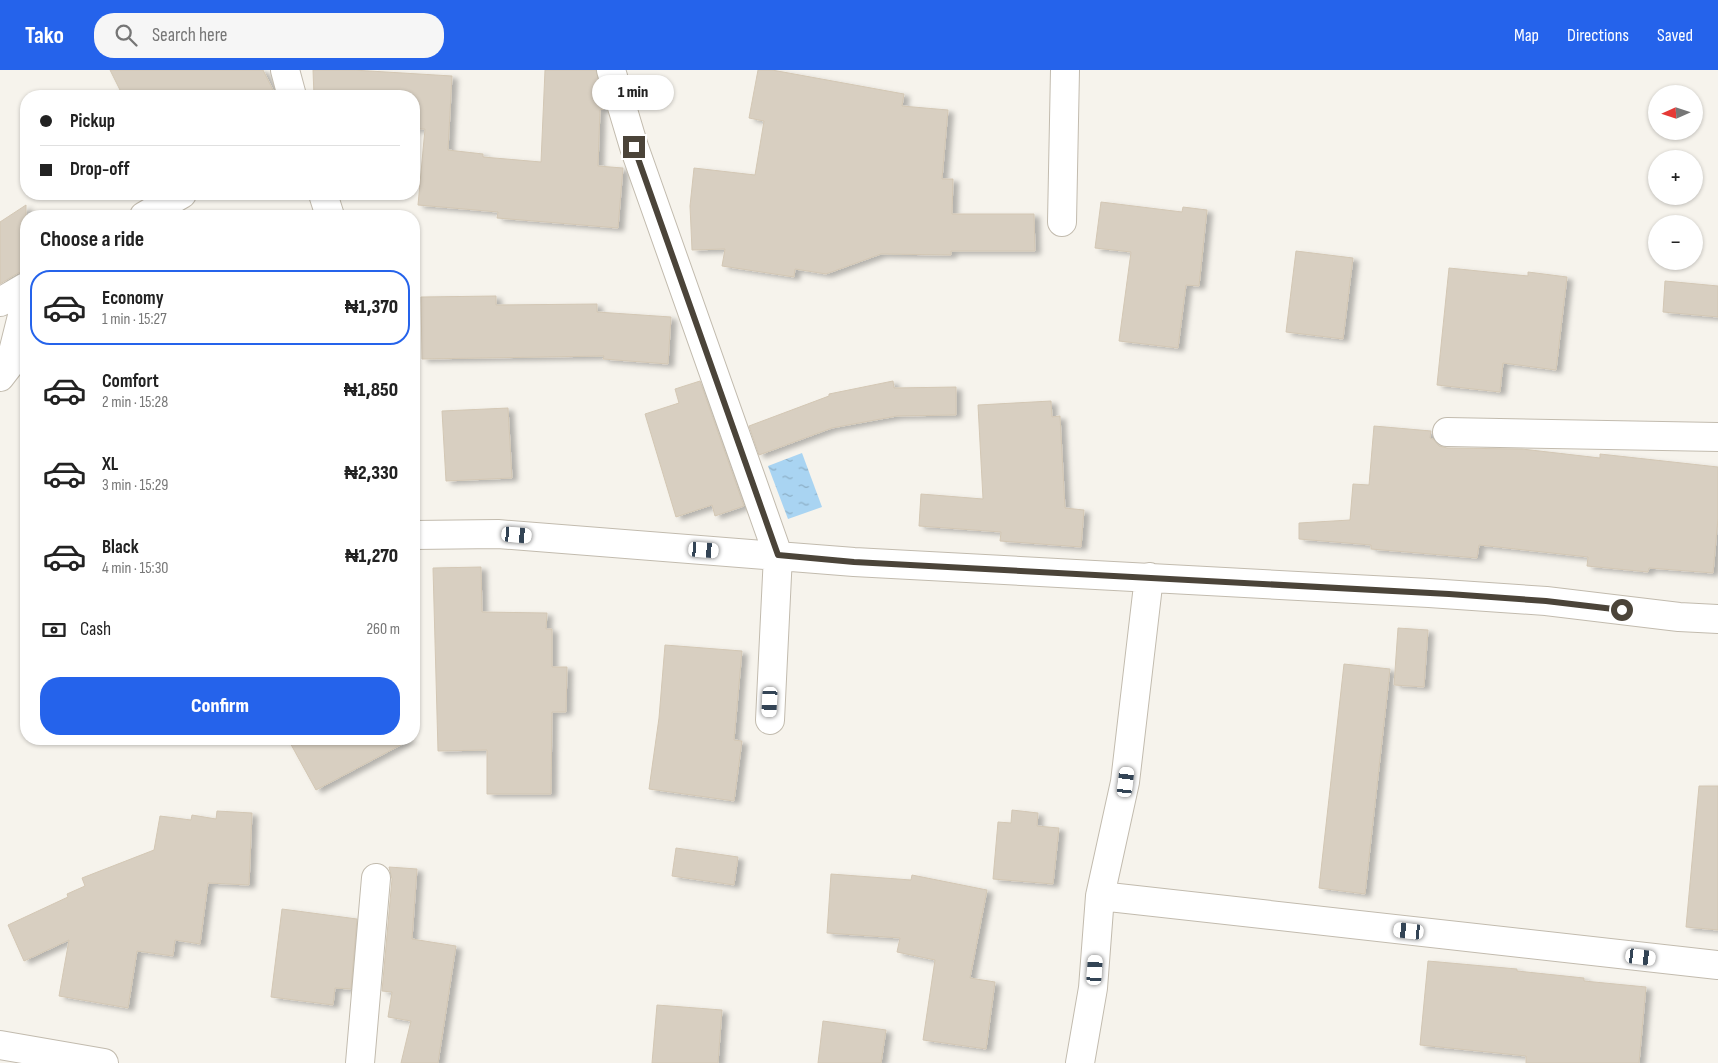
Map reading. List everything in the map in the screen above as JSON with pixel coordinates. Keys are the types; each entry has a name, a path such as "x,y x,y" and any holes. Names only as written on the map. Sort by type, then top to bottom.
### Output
{"street":[{"path":"285,70 290,90"},
{"path":"611,70 634,147 778,555 770,720"},
{"path":"1062,222 1064,70"},
{"path":"154,210 172,200"},
{"path":"0,302 20,290"},
{"path":"0,377 10,364 20,324"},
{"path":"1447,432 1718,437"},
{"path":"420,535 498,534 854,562 1149,577 1546,601 1679,617 1718,619"},
{"path":"1080,1063 1093,988 1100,896 1126,782 1149,577"},
{"path":"360,1063 376,878"},
{"path":"1100,896 1718,965"},
{"path":"0,1045 104,1063"}],"water":[{"path":"802,453 822,507 788,519 768,466"}],"building":[{"path":"110,70 263,70 273,90 120,90"},
{"path":"313,70 353,70 452,76 448,150 483,154 483,157 541,162 545,70 596,70 606,108 600,110 598,166 623,168 618,228 497,218 498,212 418,205 420,200 425,129 420,129 420,90 314,90"},
{"path":"758,70 772,70 904,94 902,106 948,110 942,179 953,179 952,214 1034,214 1035,251 951,251 951,255 881,254 826,274 795,269 794,277 722,266 725,249 692,250 690,206 694,168 755,175 764,121 749,118"},
{"path":"1101,202 1182,212 1183,207 1207,210 1199,286 1186,285 1178,348 1119,341 1131,252 1095,248"},
{"path":"26,205 26,210 20,210 20,272 0,284 0,222"},
{"path":"1296,251 1353,258 1343,339 1286,332"},
{"path":"1449,268 1528,276 1528,272 1567,277 1556,370 1503,363 1500,392 1437,385"},
{"path":"1665,281 1718,286 1718,317 1663,312"},
{"path":"496,296 496,305 597,304 597,312 671,317 668,364 603,359 604,356 422,359 421,297"},
{"path":"700,381 744,506 715,516 712,505 676,517 645,414 679,403 675,389"},
{"path":"893,381 894,388 956,387 956,415 897,416 832,428 759,455 749,426 829,396 829,394"},
{"path":"1051,401 1052,417 1060,416 1065,508 1084,510 1081,547 1000,541 1001,532 919,526 921,494 983,499 978,405"},
{"path":"508,408 512,478 446,481 442,411"},
{"path":"1374,426 1431,431 1430,438 1439,446 1447,448 1522,449 1600,458 1600,454 1718,467 1718,519 1713,573 1649,568 1648,572 1587,566 1588,557 1479,545 1477,558 1371,549 1371,545 1299,539 1299,523 1350,520 1353,484 1369,485"},
{"path":"481,567 482,612 547,613 546,629 552,629 552,667 567,667 566,712 552,712 551,794 487,794 487,750 438,751 433,568"},
{"path":"1398,628 1428,630 1424,687 1394,685"},
{"path":"665,645 742,651 734,740 742,741 734,801 649,789 659,718"},
{"path":"1344,664 1390,669 1365,894 1319,888"},
{"path":"291,745 401,745 316,790"},
{"path":"1699,786 1718,786 1718,930 1686,927"},
{"path":"1012,810 1038,813 1037,826 1059,828 1053,884 993,879 998,822 1011,823"},
{"path":"217,811 252,813 249,885 208,883 200,944 175,940 173,956 137,951 128,1008 59,996 69,940 24,961 8,925 68,897 67,894 85,886 82,878 154,850 160,816 191,820 192,815 216,819"},
{"path":"676,848 738,857 734,885 672,876"},
{"path":"389,867 417,869 412,939 456,946 438,1063 401,1063 411,1021 388,1017 392,992 382,991 392,879"},
{"path":"831,874 911,880 912,875 987,890 970,978 995,982 986,1049 923,1040 935,960 897,952 900,938 827,933"},
{"path":"282,909 357,919 351,989 335,988 333,1005 271,997"},
{"path":"1428,961 1517,969 1517,971 1584,978 1584,981 1646,987 1639,1063 1526,1063 1526,1056 1420,1045"},
{"path":"657,1005 722,1010 718,1063 652,1063"},
{"path":"823,1021 886,1030 881,1063 818,1063"}],"route":[{"path":"634,147 778,555 854,562 1449,594 1546,601 1622,610"}]}
